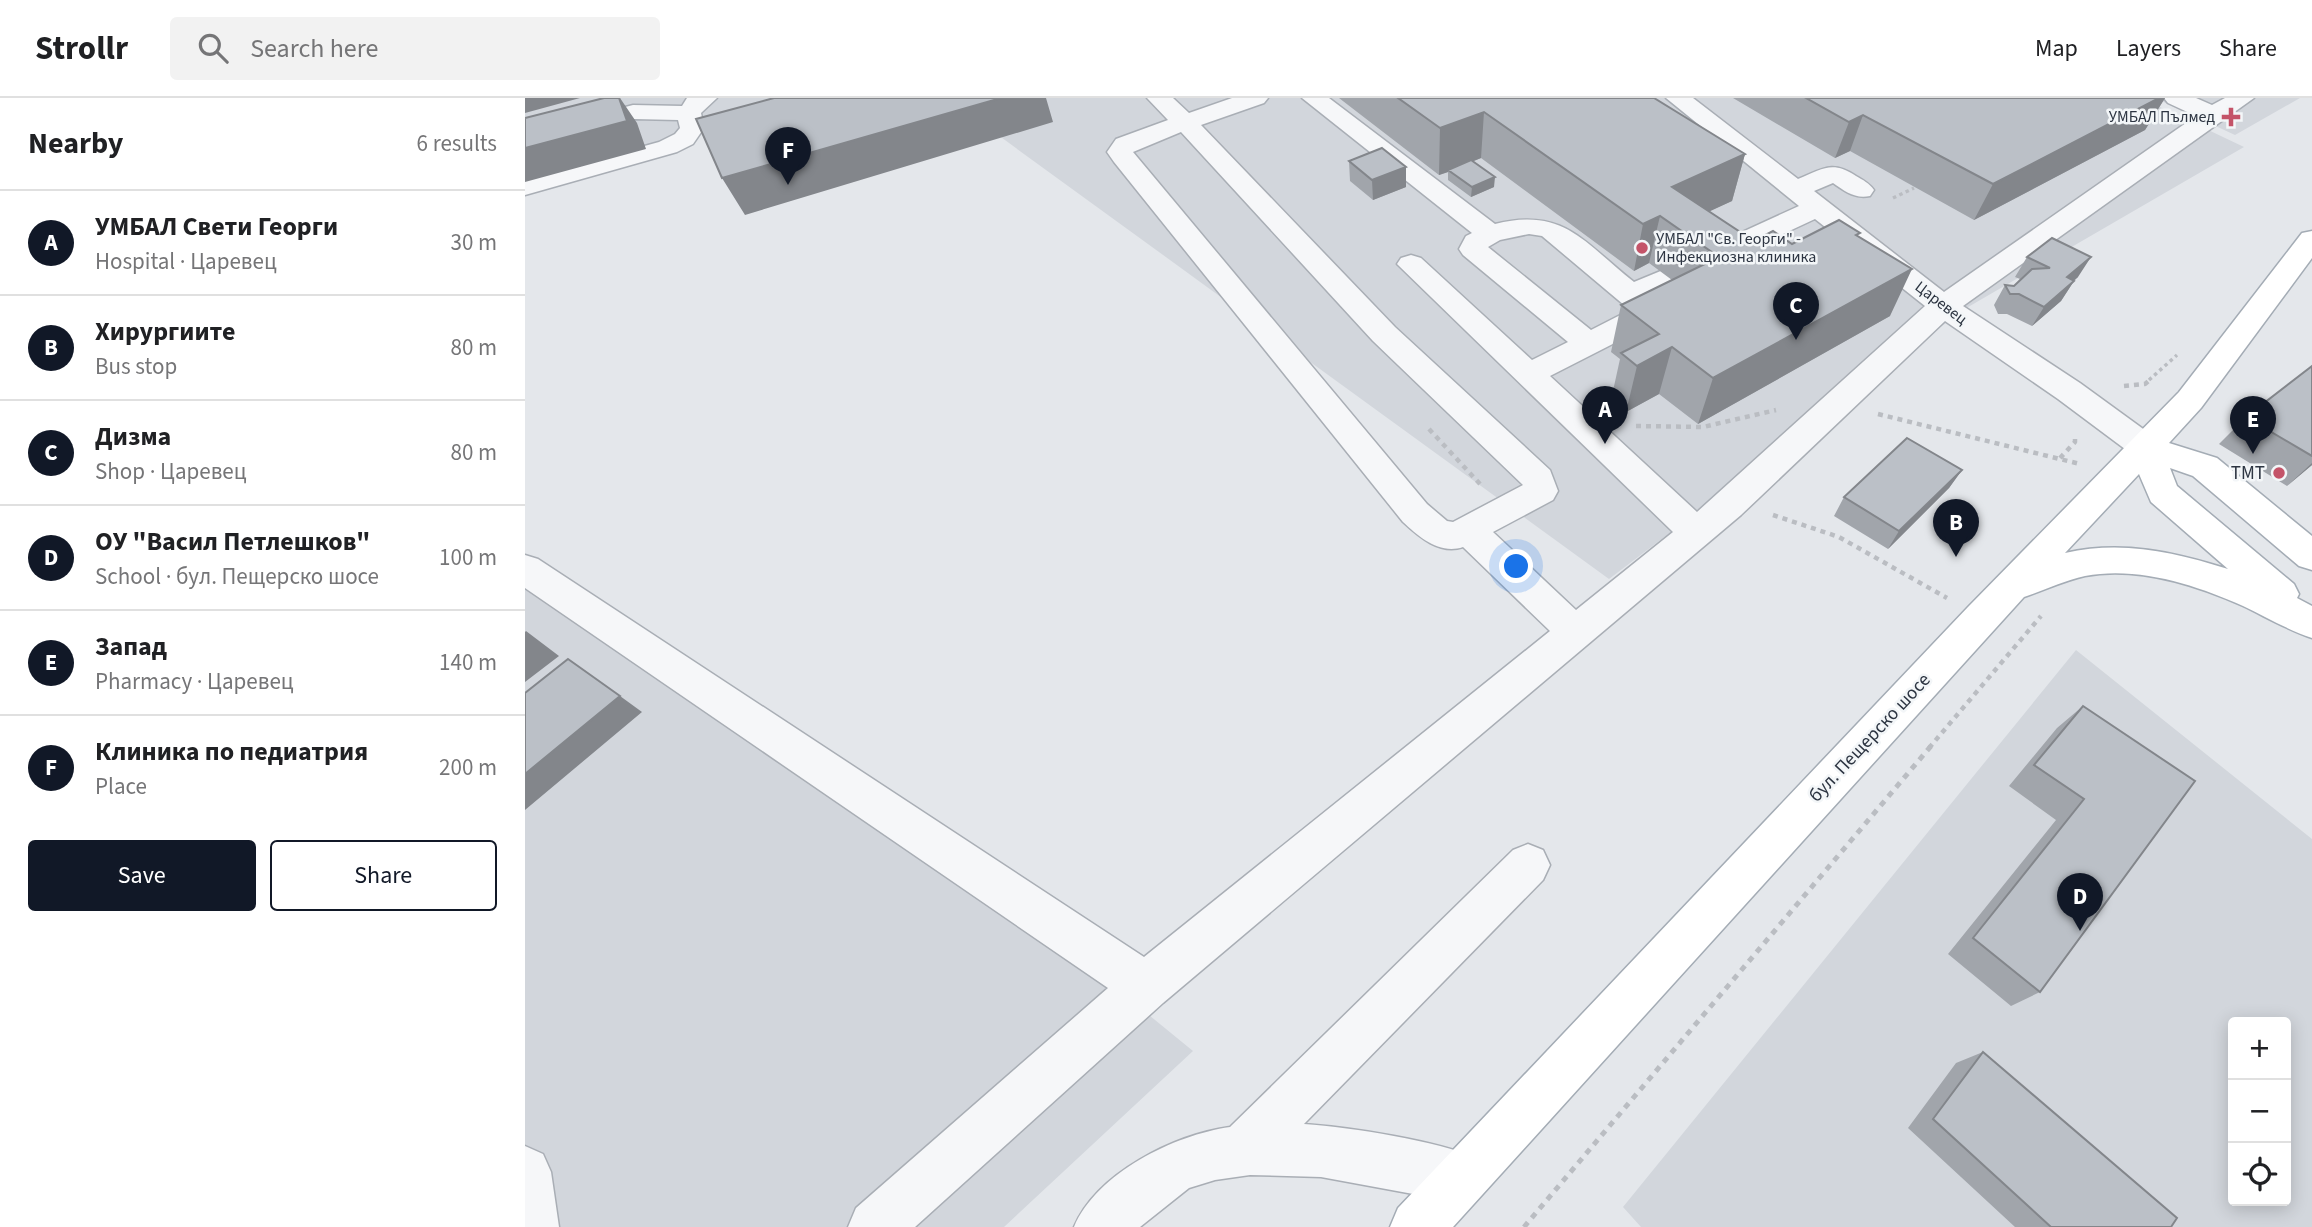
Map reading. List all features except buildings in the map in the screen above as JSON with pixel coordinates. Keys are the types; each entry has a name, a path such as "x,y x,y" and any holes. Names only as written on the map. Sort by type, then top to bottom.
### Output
{"main road":[{"name":"бул. Пещерско шосе","path":"1417,1227 1995,603 2190,400 2312,239"},
{"name":"Царевец","path":"2145,447 2205,467 2312,555"},
{"path":"2145,447 2163,493 2312,623"},
{"path":"1995,603 2058,568 2105,561 2147,563 2208,577 2259,596 2312,623"}],"street":[{"path":"1159,98 1185,122 1384,334 1538,479 1541,491 1456,536 1437,532 1415,513 1120,152 1125,144 1185,122 1256,98"},
{"path":"1314,98 1490,234"},
{"name":"Царевец","path":"1678,98 1943,306 2069,391 2145,447"},
{"path":"2176,98 2228,106"},
{"path":"525,141 633,112 697,106 692,128 684,139 668,147 525,187"},
{"path":"875,1227 1146,986 1729,506 1943,306 2228,106"},
{"path":"1797,189 1835,173 1861,190"},
{"path":"1701,262 1820,207"},
{"path":"1529,374 1589,344 1636,320 1645,312 1642,303 1552,230 1539,224 1490,234 1476,242 1473,249 1589,344"},
{"path":"1411,264 1696,532"},
{"path":"1631,294 1668,277"},
{"path":"1468,530 1575,632"},
{"path":"525,569 1146,986"},
{"path":"1244,1149 1528,864"},
{"path":"1101,1227 1130,1200 1180,1165 1244,1149 1320,1149 1462,1177"},
{"path":"525,1172 531,1227"}],"path":[{"path":"1729,506 1789,518 1995,603"},
{"path":"1524,1227 2048,608"}],"shaded area":[{"path":"525,98 851,98 525,172"},
{"path":"947,98 2141,98 2244,147 1963,310 1609,579"},
{"name":"УМБАЛ Пълмед","path":"2155,98 2300,98 2235,135"},
{"path":"525,585 1084,962 1193,1051 1004,1227 525,1227"},
{"path":"2076,650 2312,839 2312,1227 1641,1227 1623,1207"}],"place":[{"name":"УМБАЛ Пълмед","path":"2231,117"},
{"name":"Клиника по педиатрия","path":"788,185"},
{"name":"УМБАЛ \"Св. Георги\" - Инфекциозна клиника","path":"1642,248"},
{"name":"Дизма","path":"1796,340"},
{"name":"УМБАЛ Свети Георги","path":"1605,444"},
{"name":"Запад","path":"2253,454"},
{"name":"TMT","path":"2279,473"},
{"name":"Хирургиите","path":"1956,557"},
{"name":"ОУ \"Васил Петлешков\"","path":"2080,931"}]}
